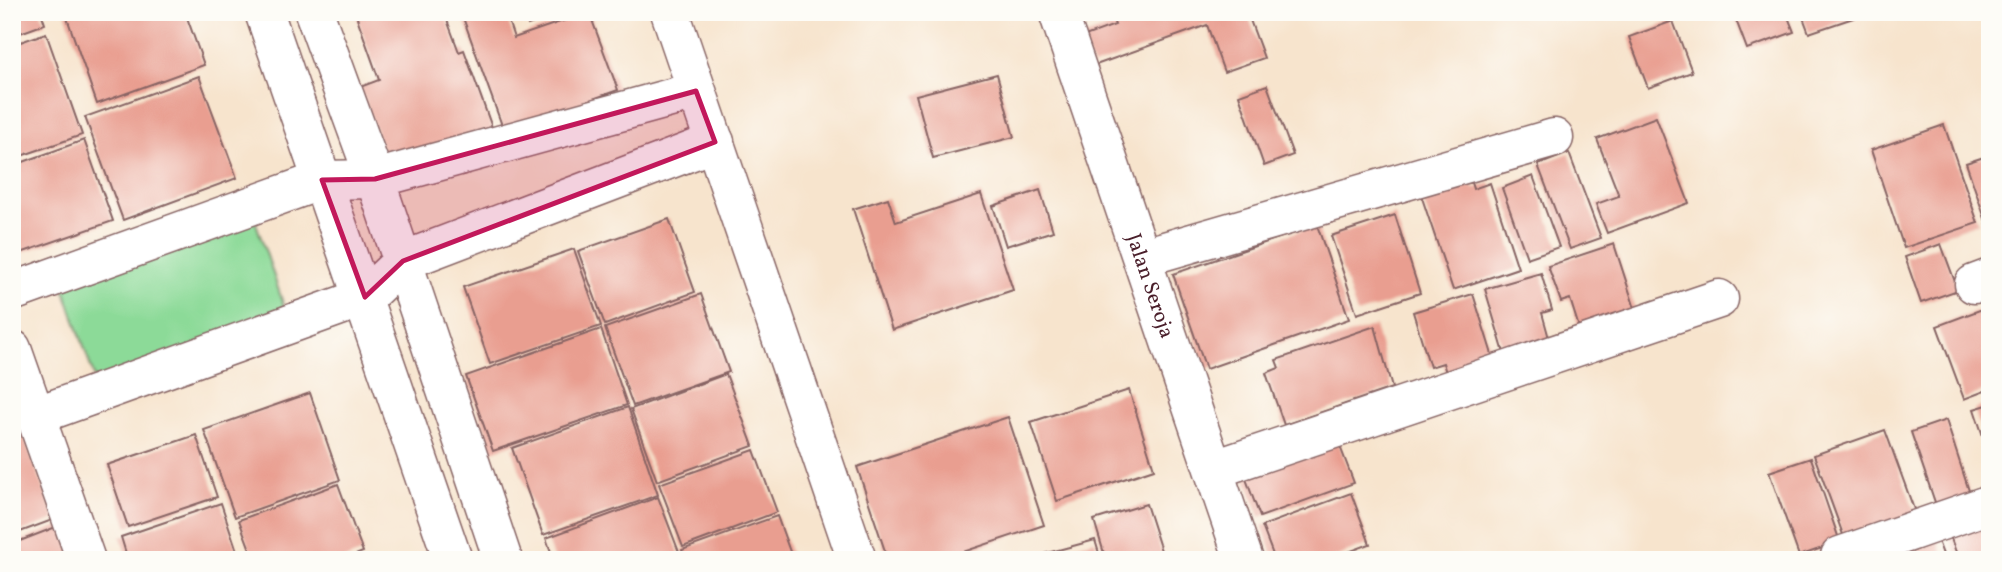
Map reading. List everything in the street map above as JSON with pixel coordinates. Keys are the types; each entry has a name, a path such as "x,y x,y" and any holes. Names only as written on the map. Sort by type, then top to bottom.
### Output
{"street":[{"path":"264,12 365,298 453,560"},
{"path":"314,12 375,179 503,560"},
{"path":"670,12 857,560"},
{"name":"Jalan Seroja","path":"1058,12 1144,257 1244,560"},
{"path":"12,292 322,180 375,179 696,91"},
{"path":"1144,257 1554,138"},
{"path":"24,408 365,298 403,261 715,142"},
{"path":"1215,468 1719,299"},
{"path":"12,349 24,408 86,560"},
{"path":"1840,556 1990,504"}],"highlighted area":[{"path":"696,91 715,142 403,261 365,297 322,180 375,179"}],"green space":[{"path":"254,217 290,324 98,388 62,282"}],"building":[{"path":"12,12 41,12 45,24 12,36"},
{"path":"65,12 185,12 204,65 97,104"},
{"path":"355,12 444,12 459,52 464,50 495,136 392,174 360,87 379,80"},
{"path":"461,12 505,12 514,38 589,12 618,90 504,131"},
{"path":"523,12 562,12 562,13 528,25"},
{"path":"1110,12 1247,12 1264,58 1224,72 1207,25 1093,66 1082,37 1115,25"},
{"path":"1733,12 1786,12 1794,32 1747,49"},
{"path":"1801,12 1855,12 1856,17 1809,33"},
{"path":"1673,21 1692,72 1648,88 1629,37"},
{"path":"46,33 82,135 12,159 12,45"},
{"path":"997,74 1014,137 933,158 916,95"},
{"path":"199,76 237,178 123,220 85,117"},
{"path":"1267,85 1293,155 1264,166 1239,95"},
{"path":"1656,117 1689,203 1607,233 1596,204 1619,196 1597,139"},
{"path":"1944,125 1978,223 1904,248 1871,150"},
{"path":"84,140 113,221 15,255 12,247 12,166"},
{"path":"1569,153 1601,238 1570,249 1538,165"},
{"path":"1990,155 1990,230 1989,230 1966,163"},
{"path":"1469,176 1473,189 1490,183 1518,268 1453,290 1420,192"},
{"path":"1533,176 1559,247 1527,258 1502,188"},
{"path":"1040,190 1053,231 1006,246 993,206"},
{"path":"981,194 1013,290 892,330 853,209 888,198 896,222"},
{"path":"1395,215 1420,293 1357,314 1331,236"},
{"path":"669,219 695,292 605,325 578,251"},
{"path":"1317,225 1349,319 1206,369 1173,274"},
{"path":"1614,244 1639,321 1583,340 1570,299 1561,302 1548,266"},
{"path":"1941,244 1958,290 1921,303 1905,257"},
{"path":"574,249 601,326 490,364 463,287"},
{"path":"1541,273 1552,310 1542,313 1552,349 1507,363 1485,289"},
{"path":"701,294 729,372 633,406 605,328"},
{"path":"1473,294 1495,364 1448,379 1443,363 1430,367 1413,312"},
{"path":"1985,308 1990,320 1990,389 1964,399 1937,326"},
{"path":"1375,326 1392,388 1284,425 1266,373 1279,368 1276,360"},
{"path":"601,329 627,405 493,451 466,376"},
{"path":"726,374 753,446 657,481 631,409"},
{"path":"1129,390 1154,469 1057,501 1031,422"},
{"path":"310,393 340,480 235,517 204,430"},
{"path":"1990,404 1990,454 1989,454 1974,409"},
{"path":"628,407 658,495 543,535 512,448"},
{"path":"1008,417 1044,525 939,560 888,560 857,467"},
{"path":"1946,420 1972,500 1938,511 1911,432"},
{"path":"20,426 55,519 12,535 12,429"},
{"path":"1885,430 1919,523 1845,540 1814,455"},
{"path":"196,435 217,497 128,527 107,465"},
{"path":"1338,441 1354,483 1260,517 1245,476"},
{"path":"754,450 777,512 683,547 659,484"},
{"path":"1811,458 1840,542 1799,556 1769,472"},
{"path":"338,484 363,552 343,560 254,560 239,520"},
{"path":"1351,493 1370,544 1327,560 1275,560 1262,526"},
{"path":"658,497 682,560 554,560 546,538"},
{"path":"221,503 240,560 128,560 121,537"},
{"path":"1146,504 1164,560 1106,560 1094,520"},
{"path":"777,516 793,560 685,560 682,550"},
{"path":"1990,521 1990,560 1959,560 1950,536"},
{"path":"61,525 74,560 12,560 12,544"},
{"path":"1095,540 1101,560 1025,560 1025,559"},
{"path":"1938,541 1945,560 1897,558"}]}
